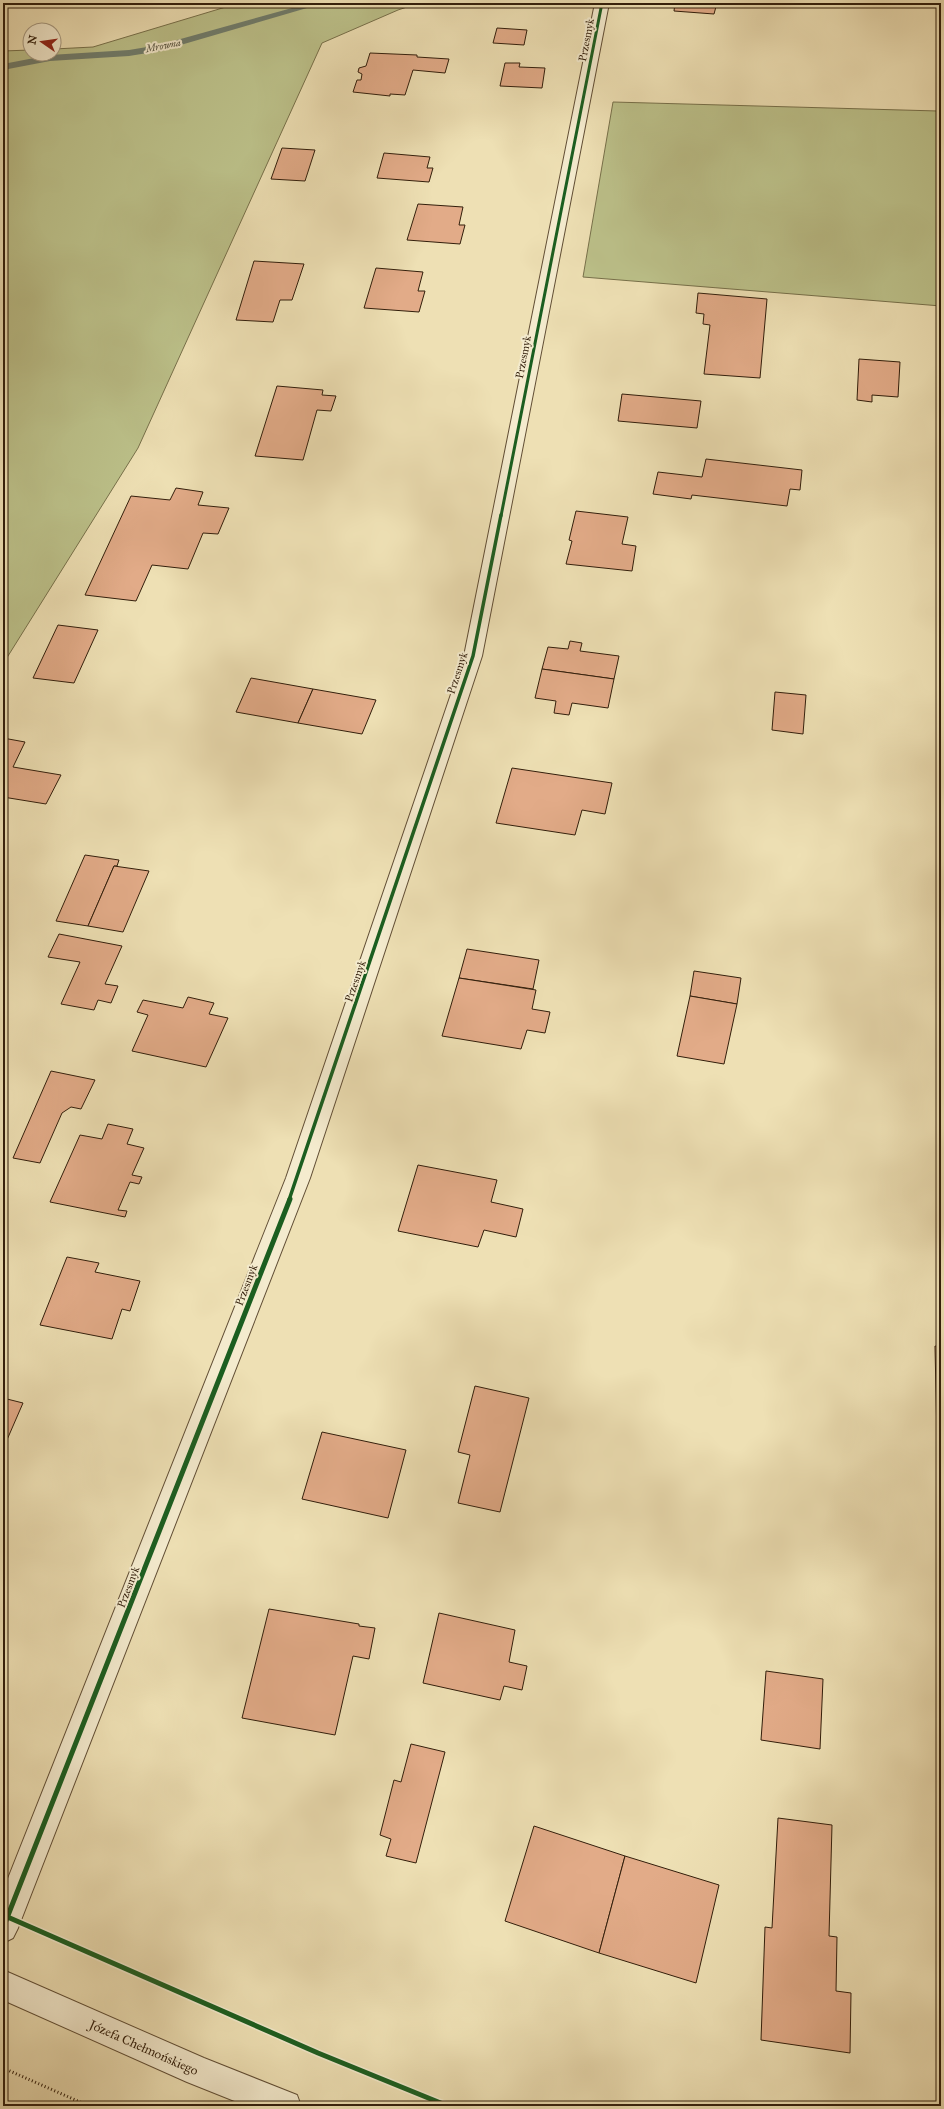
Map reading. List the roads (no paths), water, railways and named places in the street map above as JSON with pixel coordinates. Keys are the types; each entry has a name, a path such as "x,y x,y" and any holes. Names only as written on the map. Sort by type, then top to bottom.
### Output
{"street":[{"name":"Przesmyk","path":"3,1928 298,1178 473,656 602,3"},
{"name":"Józefa Chełmońskiego","path":"3,1985 198,2071 286,2106"}],"waterway":[{"name":"Mrowna","path":"3,67 50,58 129,53 160,48 320,3"}]}
